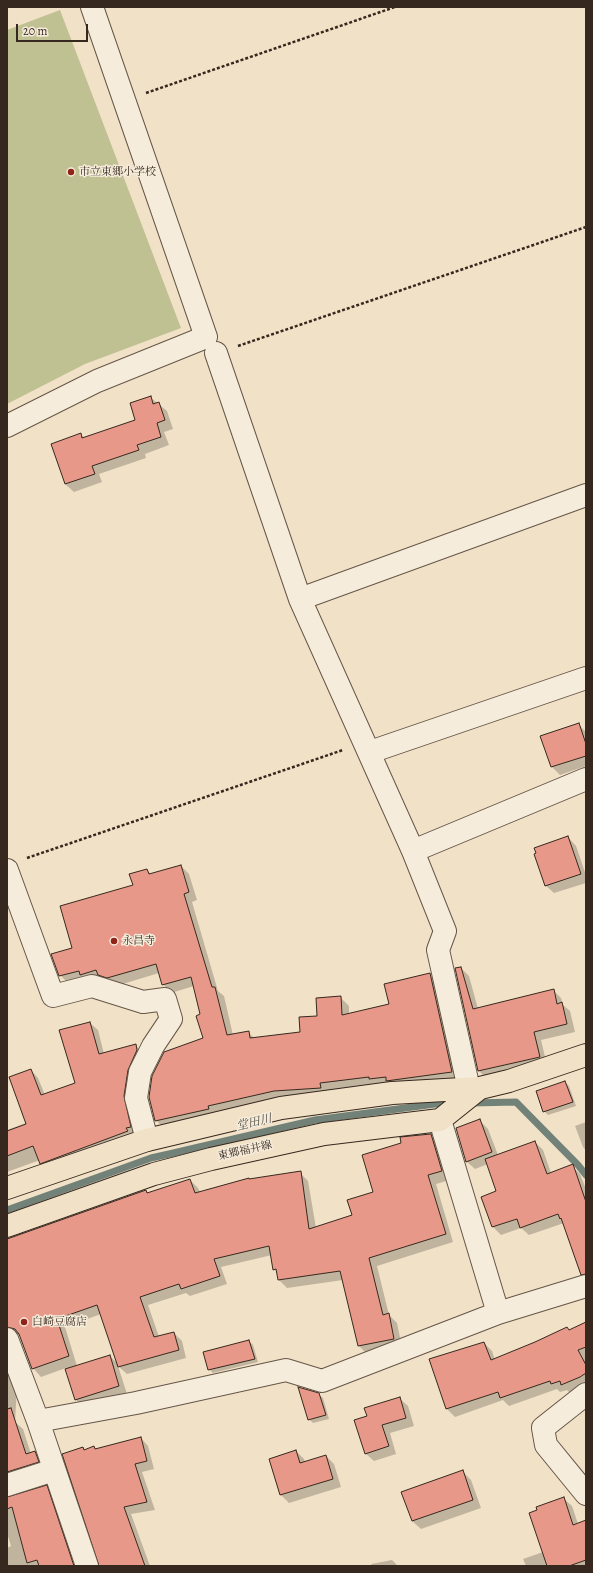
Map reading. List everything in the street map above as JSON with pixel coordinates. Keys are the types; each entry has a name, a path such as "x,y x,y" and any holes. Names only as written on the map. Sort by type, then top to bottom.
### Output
{"main road":[{"path":"7,1188 147,1140 281,1108 392,1093 475,1088 509,1081 586,1055"},
{"path":"446,1115 475,1088"},
{"name":"東郷福井線","path":"7,1226 154,1174 211,1159 324,1134 446,1115"}],"street":[{"path":"7,426 97,380 206,337 92,7"},
{"path":"216,353 300,599 368,747 413,851 445,931 438,950 475,1088"},
{"path":"300,599 586,495"},
{"path":"368,747 586,678"},
{"path":"413,851 586,779"},
{"path":"14,865 53,996 92,986 143,1002 165,999 171,1019 153,1046 140,1072 136,1098 147,1140"},
{"path":"446,1115 498,1313"},
{"path":"38,1421 136,1403 286,1370 322,1381 498,1313 586,1286"},
{"path":"7,1339 38,1421 87,1566"},
{"path":"586,1394 543,1428 546,1445 586,1494"},
{"path":"7,1485 54,1470"}],"path":[{"path":"125,101 395,7"},
{"path":"216,353 586,227"},
{"path":"14,865 368,747"}],"green space":[{"name":"市立東郷小学校","path":"60,10 181,328 85,364 7,404 7,30"}],"building":[{"path":"151,396 153,404 159,402 165,420 157,423 161,437 137,445 139,450 92,466 95,474 65,484 51,444 81,433 82,438 135,420 130,403"},
{"path":"579,723 586,744 586,756 551,767 540,736"},
{"path":"568,836 581,874 545,886 534,854 536,853 534,848"},
{"path":"181,865 189,892 184,894 212,987 215,987 227,1035 249,1031 250,1038 300,1032 299,1017 317,1016 316,998 341,996 342,1015 389,1004 384,984 430,973 452,1072 386,1081 386,1077 369,1079 369,1077 320,1083 321,1088 274,1091 208,1106 209,1109 155,1121 149,1097 152,1076 164,1052 203,1038 196,1016 200,1014 191,977 162,985 156,964 107,978 98,975 96,970 80,975 79,971 59,976 51,954 72,948 60,906 133,885 129,874 147,869 149,874"},
{"path":"461,967 473,1009 554,989 557,1004 562,1002 567,1024 534,1032 540,1057 478,1071 455,968"},
{"path":"90,1022 99,1054 136,1044 137,1050 128,1070 124,1096 131,1127 126,1128 128,1131 40,1164 33,1146 7,1156 7,1131 26,1124 9,1077 31,1069 41,1095 75,1083 59,1030"},
{"path":"565,1081 573,1102 543,1112 536,1091"},
{"path":"480,1119 492,1152 466,1162 456,1128"},
{"path":"431,1134 442,1171 428,1175 446,1234 369,1258 383,1315 389,1313 394,1339 358,1346 340,1271 278,1280 276,1269 273,1270 269,1246 214,1259 220,1276 181,1289 179,1284 140,1297 154,1337 174,1332 179,1350 118,1367 97,1305 57,1319 69,1356 32,1369 19,1334 15,1329 7,1327 7,1239 146,1190 147,1193 190,1179 195,1193 249,1178 301,1171 309,1229 352,1215 347,1200 373,1192 362,1155 401,1143 400,1137"},
{"path":"535,1141 547,1174 573,1164 586,1202 586,1274 581,1275 561,1218 560,1219 558,1214 520,1228 517,1219 492,1227 481,1197 496,1191 485,1159"},
{"path":"586,1322 586,1347 578,1350 586,1365 586,1373 580,1377 561,1385 560,1381 551,1384 550,1381 500,1398 498,1392 446,1409 429,1359 484,1342 491,1360 567,1327 569,1330"},
{"path":"249,1340 255,1359 208,1370 203,1352"},
{"path":"110,1355 119,1386 75,1400 65,1369"},
{"path":"298,1387 319,1393 326,1415 308,1420"},
{"path":"400,1397 406,1418 382,1425 389,1446 365,1454 354,1420 367,1416 364,1408"},
{"path":"11,1408 26,1454 35,1451 39,1462 7,1472 7,1409"},
{"path":"141,1437 147,1461 135,1464 147,1502 124,1507 145,1566 99,1566 62,1454 83,1447 84,1450 94,1446 95,1449"},
{"path":"296,1450 300,1463 326,1455 333,1479 280,1495 269,1459"},
{"path":"463,1470 473,1500 412,1521 401,1492"},
{"path":"47,1485 74,1566 39,1566 37,1560 27,1563 12,1507 7,1509 7,1497"},
{"path":"564,1497 573,1525 586,1520 586,1560 569,1566 547,1566 529,1513 537,1510 536,1507"}],"waterway":[{"path":"471,1103 516,1102 586,1175"},
{"name":"堂田川","path":"7,1210 151,1158 315,1120 435,1104 450,1104"}],"place":[{"name":"市立東郷小学校","path":"71,172"},
{"name":"永昌寺","path":"114,941"},
{"name":"白崎豆腐店","path":"24,1322"}]}
